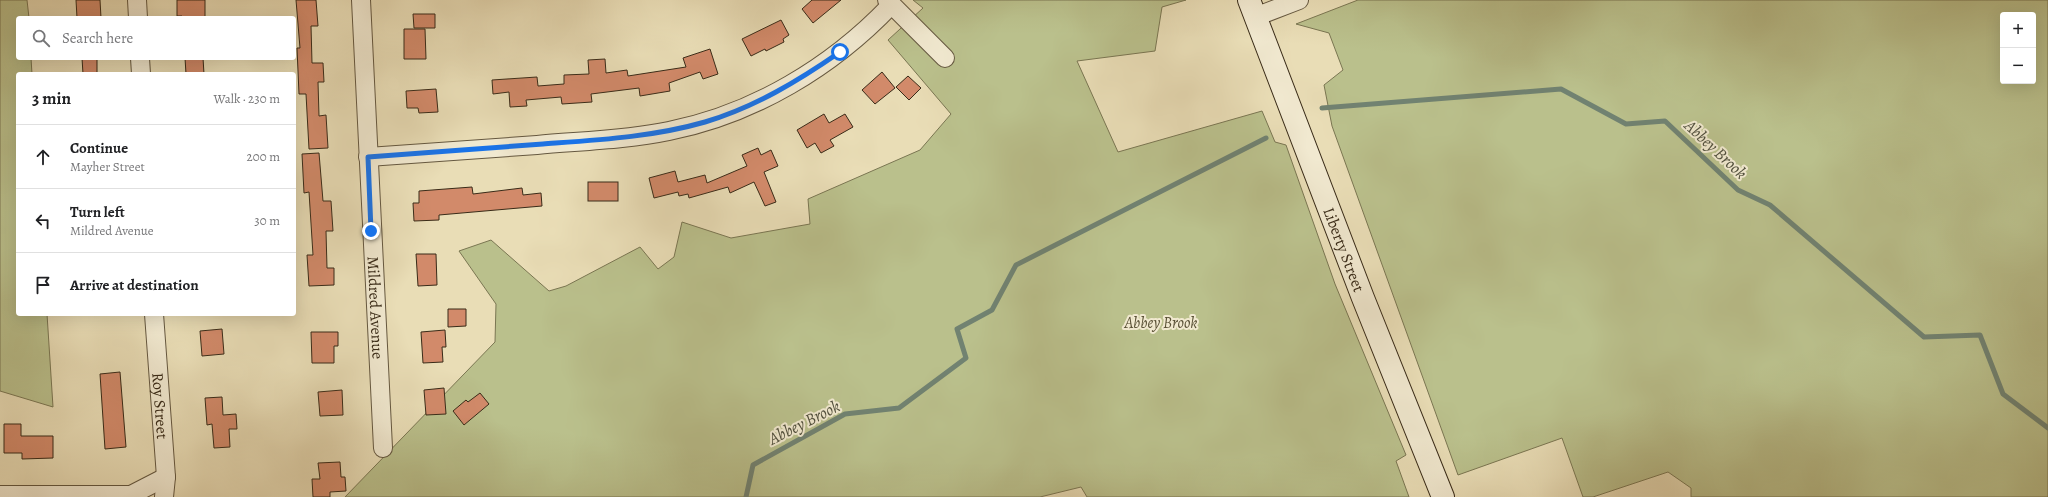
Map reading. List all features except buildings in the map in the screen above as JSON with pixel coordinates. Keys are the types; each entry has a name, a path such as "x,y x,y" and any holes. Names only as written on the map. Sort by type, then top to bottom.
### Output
{"main road":[{"name":"Liberty Street","path":"1252,9 1363,298 1443,497"}],"street":[{"path":"137,0 138,16"},
{"name":"Mildred Avenue","path":"361,0 383,448"},
{"path":"1252,9 1299,0"},
{"path":"368,157 627,137 669,131 707,121 743,108 778,92 810,73 840,52 889,2 946,58"},
{"path":"140,60 141,72"},
{"name":"Roy Street","path":"154,316 166,477 164,497"},
{"path":"0,495 131,495 166,477"}],"green space":[{"path":"0,0 27,0 29,16 16,16 16,60 31,60 32,72 16,72 16,316 47,316 53,407 0,391"},
{"name":"Abbey Brook","path":"913,0 1186,0 1162,7 1155,51 1077,61 1118,152 1262,111 1275,142 1286,145 1335,284 1406,455 1396,461 1409,497 1087,497 1081,487 1040,497 345,497 495,342 496,304 459,251 491,240 549,291 566,286 640,247 658,269 674,257 682,222 731,238 810,224 808,199 920,150 951,114 888,40 923,8"},
{"path":"1358,0 2048,0 2048,497 1691,497 1691,488 1668,472 1593,497 1583,497 1562,438 1458,475 1332,126 1324,85 1343,70 1329,33 1296,24"}],"waterway":[{"name":"Abbey Brook","path":"1322,108 1561,89 1626,124 1665,121 1738,190 1770,205 1924,337 1980,335 2003,394 2048,428"},
{"name":"Abbey Brook","path":"746,497 753,465 845,414 899,408 966,358 957,329 992,310 1016,265 1266,138"}],"route":[{"path":"371,231 368,157 597,140 669,131 707,121 743,108 778,92 810,73 840,52"}]}
